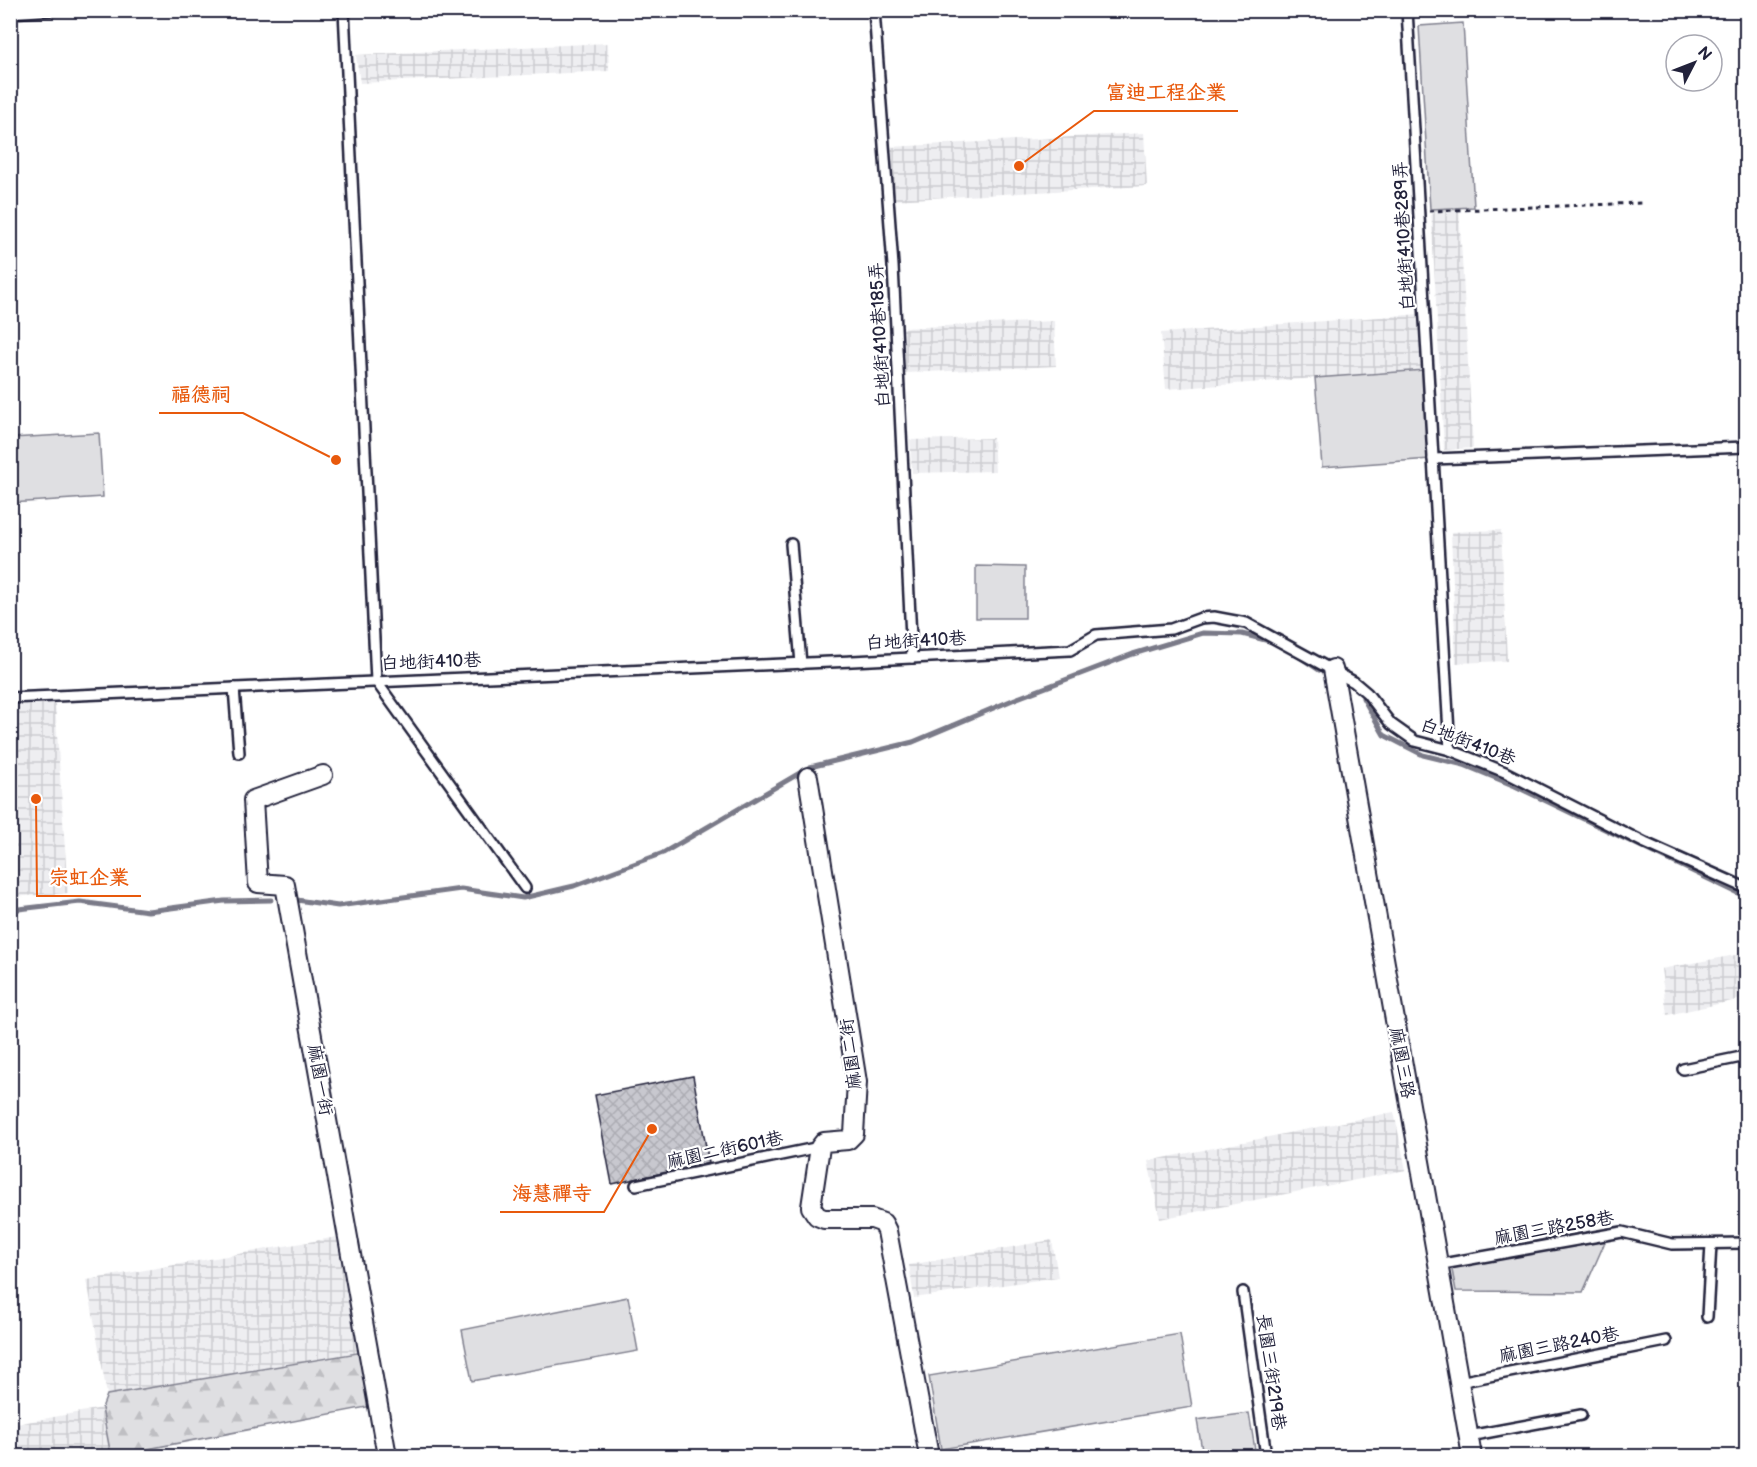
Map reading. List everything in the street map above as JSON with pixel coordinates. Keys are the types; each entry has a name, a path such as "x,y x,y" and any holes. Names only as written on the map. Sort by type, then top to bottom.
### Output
{"street":[{"name":"麻園三路","path":"1333,669 1472,1456"},
{"name":"麻園一街","path":"323,775 253,800 258,883 285,885 387,1456"},
{"name":"麻園二街","path":"808,777 857,1082 854,1134 848,1140 824,1142 820,1147"},
{"path":"820,1147 811,1207 818,1216 824,1220 872,1219 883,1223 887,1231 929,1456"}],"lane":[{"path":"10,13 53,10"},
{"path":"344,10 376,681 525,888"},
{"name":"白地街410巷185弄","path":"874,10 893,266 912,658"},
{"name":"白地街410巷289弄","path":"1407,10 1450,750"},
{"path":"1433,459 1746,447"},
{"path":"791,544 801,664"},
{"name":"白地街410巷","path":"10,698 801,664 1070,650 1096,635 1171,628 1201,618 1214,617 1245,624 1333,669 1367,693 1391,723 1415,741 1450,750 1505,772 1645,843 1746,888"},
{"path":"234,688 239,753"},
{"path":"1683,1069 1746,1056"},
{"name":"麻園二街601巷","path":"636,1185 820,1147"},
{"name":"麻園三路258巷","path":"1437,1265 1622,1232 1672,1244 1746,1243"},
{"path":"1707,1317 1711,1244"},
{"name":"長園三街219巷","path":"1243,1292 1266,1456"},
{"name":"麻園三路240巷","path":"1459,1382 1666,1341"},
{"path":"1469,1436 1581,1415"}],"path":[{"path":"1419,212 1641,203"}],"shaded area":[{"path":"1738,11 1746,11 1746,158"},
{"path":"608,43 609,71 360,83 356,55"},
{"path":"1144,133 1147,186 893,200 890,147"},
{"path":"1459,208 1473,448 1444,450 1431,209"},
{"path":"1421,314 1425,370 1166,389 1161,333"},
{"path":"1054,321 1056,366 905,373 902,328"},
{"path":"993,438 995,471 912,473 910,440"},
{"path":"1501,530 1507,661 1456,663 1451,532"},
{"path":"55,703 68,893 11,897 11,706"},
{"path":"1746,953 1746,998 1667,1015 1661,969"},
{"path":"1394,1112 1406,1170 1160,1219 1148,1161"},
{"path":"343,1236 363,1352 107,1395 87,1280"},
{"path":"1052,1240 1058,1277 914,1298 909,1265"},
{"path":"102,1408 111,1456 11,1456 11,1425"}],"green space":[{"path":"1463,23 1474,207 1430,209 1419,26"},
{"path":"1425,370 1430,459 1322,467 1315,378"},
{"path":"99,433 103,497 11,503 11,438"},
{"path":"976,566 1025,567 1025,618 976,618"},
{"path":"1608,1235 1583,1292 1456,1291 1451,1265"},
{"path":"628,1297 638,1351 472,1381 462,1330"},
{"path":"1180,1334 1192,1407 941,1449 929,1376"},
{"path":"363,1352 372,1406 111,1456 102,1408 107,1395"},
{"path":"1249,1413 1256,1456 1203,1456 1197,1420"}],"building":[{"path":"693,1076 709,1163 612,1184 595,1095"}],"waterway":[{"path":"290,899 338,906 461,889 523,898 574,886 663,853 810,767 913,742 1015,699 1133,654 1203,633 1242,634 1277,643"},
{"path":"1295,654 1319,670"},
{"path":"1363,698 1384,735 1423,755 1464,765 1515,786 1746,897"},
{"path":"10,910 80,902 148,911 224,901 271,900"}],"place":[{"name":"富迪工程企業","path":"1019,166"},
{"name":"福德祠","path":"336,460"},
{"name":"宗虹企業","path":"36,799"},
{"name":"海慧禪寺","path":"652,1129"}]}
